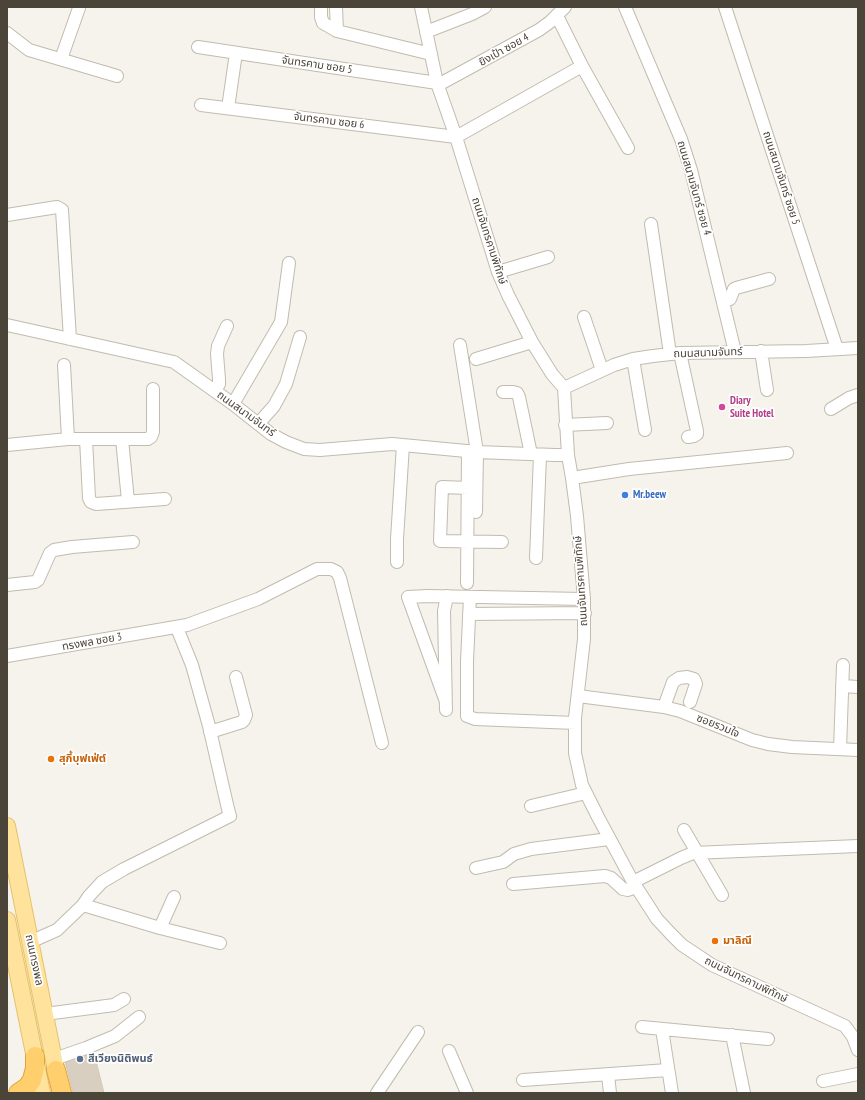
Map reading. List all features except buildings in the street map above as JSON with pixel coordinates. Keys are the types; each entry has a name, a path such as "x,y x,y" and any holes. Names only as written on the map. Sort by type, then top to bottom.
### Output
{"highway":[{"path":"18,1093 27,1087 32,1080 35,1068 35,1056"},
{"path":"55,1064 57,1087 56,1093"},
{"name":"ถนนทรงพล","path":"55,1064 62,1093"}],"main road":[{"name":"ถนนทรงพล","path":"7,826 55,1064"},
{"name":"ถนนทรงพล","path":"7,920 42,1093"}],"street":[{"path":"320,7 323,23 337,31 431,54"},
{"path":"336,7 337,31"},
{"name":"ถนนจันทรคามพิทักษ์","path":"420,7 438,84 498,272 532,342 552,374 564,388 565,425 572,478 585,614 584,639 575,723 575,752 582,784 634,885 662,924 682,944 712,965 845,1026 856,1037 858,1050"},
{"path":"426,32 472,14 485,7"},
{"name":"ถนนสนามจันทร์ ซอย 4","path":"625,7 681,139 691,170 735,352"},
{"name":"ถนนสนามจันทร์ ซอย 5","path":"725,7 837,350"},
{"path":"61,59 79,8"},
{"path":"561,11 582,66 628,148"},
{"name":"ยิงเป้า ซอย 4","path":"438,84 539,30 561,11"},
{"path":"7,33 29,50 117,76"},
{"name":"จันทรคาม ซอย 5","path":"198,47 438,84"},
{"path":"228,108 236,53"},
{"path":"456,137 582,66"},
{"name":"จันทรคาม ซอย 6","path":"201,105 456,137"},
{"path":"7,215 57,207 62,210 70,339"},
{"path":"651,224 675,354 697,431 697,434 688,437"},
{"path":"498,272 548,257"},
{"path":"232,404 281,322 289,263"},
{"path":"723,302 730,299 734,289 769,279"},
{"path":"584,318 602,370"},
{"name":"ถนนสนามจันทร์","path":"7,325 174,362 271,434 304,449 320,450 403,445 535,455 568,454"},
{"path":"215,391 220,379 217,354 218,346 227,326"},
{"path":"258,424 274,406 286,384 300,337"},
{"path":"476,359 532,342"},
{"path":"460,346 472,451 476,512"},
{"name":"ถนนสนามจันทร์","path":"564,388 602,370 633,359 675,354 837,350 858,348"},
{"path":"761,351 767,390"},
{"path":"633,359 645,430"},
{"path":"64,365 68,439"},
{"path":"7,445 68,439 151,438 153,432 153,389"},
{"path":"502,392 517,393 535,455 536,558"},
{"path":"831,409 858,395"},
{"path":"565,425 608,423"},
{"path":"86,439 89,500 96,504 165,499"},
{"path":"122,439 128,501"},
{"path":"397,562 403,445"},
{"path":"467,583 468,488 472,451"},
{"path":"572,478 629,469 787,453"},
{"path":"468,488 442,487 440,541 502,542"},
{"path":"7,585 35,582 38,580 50,553 54,550 133,542"},
{"name":"ทรงพล ซอย 3","path":"7,656 177,628 258,600 317,569 331,569 337,572 340,578 382,743"},
{"path":"447,596 444,611 446,704 408,597 447,596 584,599"},
{"path":"470,597 466,661 467,716 475,719 575,723"},
{"path":"469,614 585,614"},
{"path":"30,942 57,930 83,905 102,882 124,869 230,816 192,665 177,628"},
{"path":"840,749 843,666"},
{"path":"210,732 242,722 244,720 246,715 236,677"},
{"path":"664,707 673,682 679,678 687,677 694,679 696,684 690,702"},
{"path":"842,686 858,687"},
{"name":"ซอยรวมใจ","path":"578,696 664,707 680,711 752,740 768,744 792,747 858,750"},
{"path":"531,806 586,793"},
{"path":"684,830 722,895"},
{"path":"476,868 503,862 514,854 531,849 609,839"},
{"path":"513,884 605,876 611,878 623,889 628,890 680,858 697,852 858,846"},
{"path":"160,928 174,897"},
{"path":"83,905 160,928 220,943"},
{"path":"45,1014 114,1005 124,999"},
{"path":"55,1064 86,1048 115,1036 139,1017"},
{"path":"642,1027 768,1039"},
{"path":"662,1029 672,1093"},
{"path":"377,1093 418,1032"},
{"path":"732,1035 744,1093"},
{"path":"449,1051 467,1093"},
{"path":"523,1080 668,1070"},
{"path":"823,1081 858,1074"},
{"path":"608,1075 610,1093"}],"place":[{"name":"Diary Suite Hotel","path":"722,407"},
{"name":"Mr.beew","path":"625,495"},
{"name":"สุกี้บุฟเฟ่ต์","path":"51,759"},
{"name":"มาลิณี","path":"715,941"},
{"name":"สีเวียงนิติพนธ์","path":"80,1059"}]}
